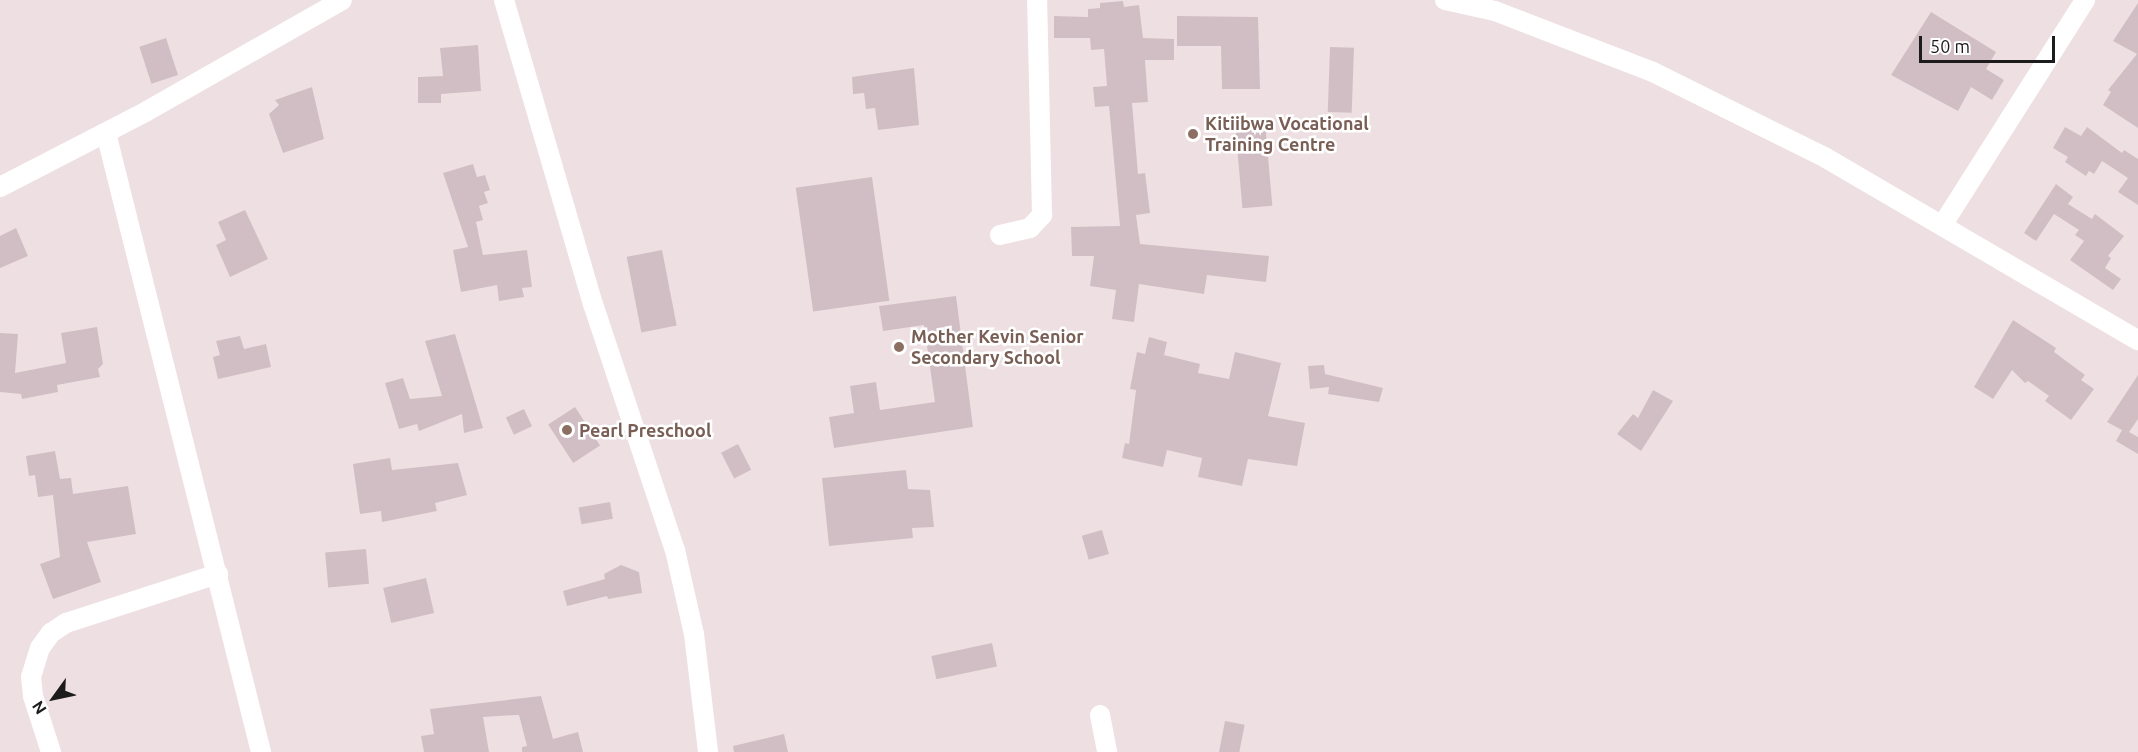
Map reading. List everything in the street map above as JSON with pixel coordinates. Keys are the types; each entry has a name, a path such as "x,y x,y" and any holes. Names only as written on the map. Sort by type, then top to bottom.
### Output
{"street":[{"path":"0,187 106,133 342,0"},
{"path":"504,0 593,304 675,550 694,634 708,752"},
{"path":"1000,235 1030,228 1042,215 1037,0"},
{"path":"1445,0 1496,5 1653,72 1826,158 1943,224 2138,340"},
{"path":"1943,224 2085,0"},
{"path":"106,133 261,752"},
{"path":"51,752 33,696 31,677 39,648 51,633 66,624 218,574"},
{"path":"1100,715 1107,752"}],"building":[{"path":"1123,1 1124,7 1139,5 1143,38 1174,39 1174,60 1145,60 1148,102 1132,103 1138,174 1145,173 1150,213 1136,215 1140,244 1269,256 1266,282 1207,275 1204,294 1139,284 1134,322 1112,319 1116,290 1090,286 1094,256 1072,256 1071,227 1120,226 1109,106 1095,107 1093,87 1107,86 1104,49 1091,50 1090,38 1054,38 1054,16 1088,17 1088,9 1100,8 1100,3"},
{"path":"2138,3 2138,128 2103,105 2111,92 2108,90 2137,54 2113,41"},
{"path":"1931,12 1996,52 1986,69 2004,80 1992,100 1971,87 1958,111 1891,75"},
{"path":"1177,16 1258,17 1260,89 1222,89 1221,46 1177,46"},
{"path":"166,38 178,75 151,84 139,47"},
{"path":"478,45 481,91 441,94 441,103 418,103 418,77 443,76 440,48"},
{"path":"1330,47 1354,48 1352,113 1328,112"},
{"path":"914,68 919,125 878,130 875,108 866,109 864,93 853,94 852,77"},
{"path":"312,87 324,139 283,153 269,114 279,105 275,100"},
{"path":"1265,122 1272,206 1242,208 1235,125"},
{"path":"2065,127 2081,136 2087,127 2122,153 2124,150 2138,159 2138,205 2118,192 2128,178 2102,161 2094,174 2089,171 2086,176 2065,162 2068,157 2053,148"},
{"path":"473,164 477,177 485,175 490,190 484,192 488,203 479,206 483,220 476,222 483,255 527,250 532,287 522,288 524,297 499,301 497,285 461,292 453,250 468,247 443,173"},
{"path":"872,177 889,301 813,311 796,188"},
{"path":"2056,184 2073,197 2068,204 2092,219 2095,214 2124,236 2108,256 2111,258 2105,268 2121,279 2113,290 2070,260 2084,241 2075,235 2079,230 2054,214 2036,241 2024,233"},
{"path":"245,210 268,259 230,277 216,245 226,240 218,222"},
{"path":"16,228 28,256 0,268 0,236"},
{"path":"662,250 677,326 641,332 627,257"},
{"path":"956,296 973,427 834,448 829,417 854,413 850,386 876,382 880,410 935,402 924,325 883,331 879,306"},
{"path":"2013,320 2056,348 2054,352 2085,375 2081,380 2094,389 2071,420 2045,401 2049,396 2028,381 2025,383 2012,370 1993,399 1974,387"},
{"path":"97,327 103,364 98,369 100,377 57,385 58,392 22,399 21,394 0,392 0,333 18,334 15,373 66,363 61,333"},
{"path":"455,334 483,428 464,433 462,414 419,431 417,424 399,429 385,383 403,378 410,399 442,396 425,341"},
{"path":"240,336 244,349 266,344 271,367 218,379 213,357 220,355 216,341"},
{"path":"1149,337 1167,342 1164,355 1200,364 1198,373 1229,379 1235,352 1281,363 1268,416 1305,423 1297,466 1248,459 1242,486 1198,477 1202,458 1167,450 1163,467 1122,458 1125,443 1129,444 1136,390 1130,389 1137,352 1145,354"},
{"path":"1324,365 1325,374 1383,388 1379,402 1328,394 1329,387 1310,389 1308,366"},
{"path":"2138,375 2138,419 2129,432 2138,437 2138,454 2116,441 2122,430 2107,422"},
{"path":"1653,390 1673,401 1641,451 1617,434 1633,414 1638,418"},
{"path":"575,407 600,446 573,463 548,424"},
{"path":"524,409 532,426 514,435 506,417"},
{"path":"738,444 751,470 734,478 721,453"},
{"path":"55,451 60,479 71,478 73,494 128,486 136,534 87,542 101,582 53,599 40,564 60,557 53,495 38,497 35,475 29,476 26,456"},
{"path":"390,458 392,470 458,463 467,495 435,503 437,511 382,522 381,511 360,514 353,464"},
{"path":"906,470 908,489 930,490 934,527 912,528 913,538 829,546 822,478"},
{"path":"610,502 613,519 581,524 578,508"},
{"path":"1102,530 1109,554 1089,560 1082,536"},
{"path":"366,549 369,584 328,587 325,553"},
{"path":"621,565 639,572 642,593 608,599 607,596 567,606 563,591 605,579 604,574"},
{"path":"426,578 434,613 391,623 383,588"},
{"path":"992,643 997,666 936,679 931,656"},
{"path":"541,696 553,739 578,732 583,752 522,752 522,747 527,746 519,715 515,715 483,717 489,752 424,752 421,736 434,734 430,709"},
{"path":"1225,721 1245,725 1239,752 1219,752"},
{"path":"784,734 788,752 734,752 733,746"}],"place":[{"name":"Kitiibwa Vocational Training Centre","path":"1193,134"},
{"name":"Mother Kevin Senior Secondary School","path":"899,347"},
{"name":"Pearl Preschool","path":"567,430"}]}
